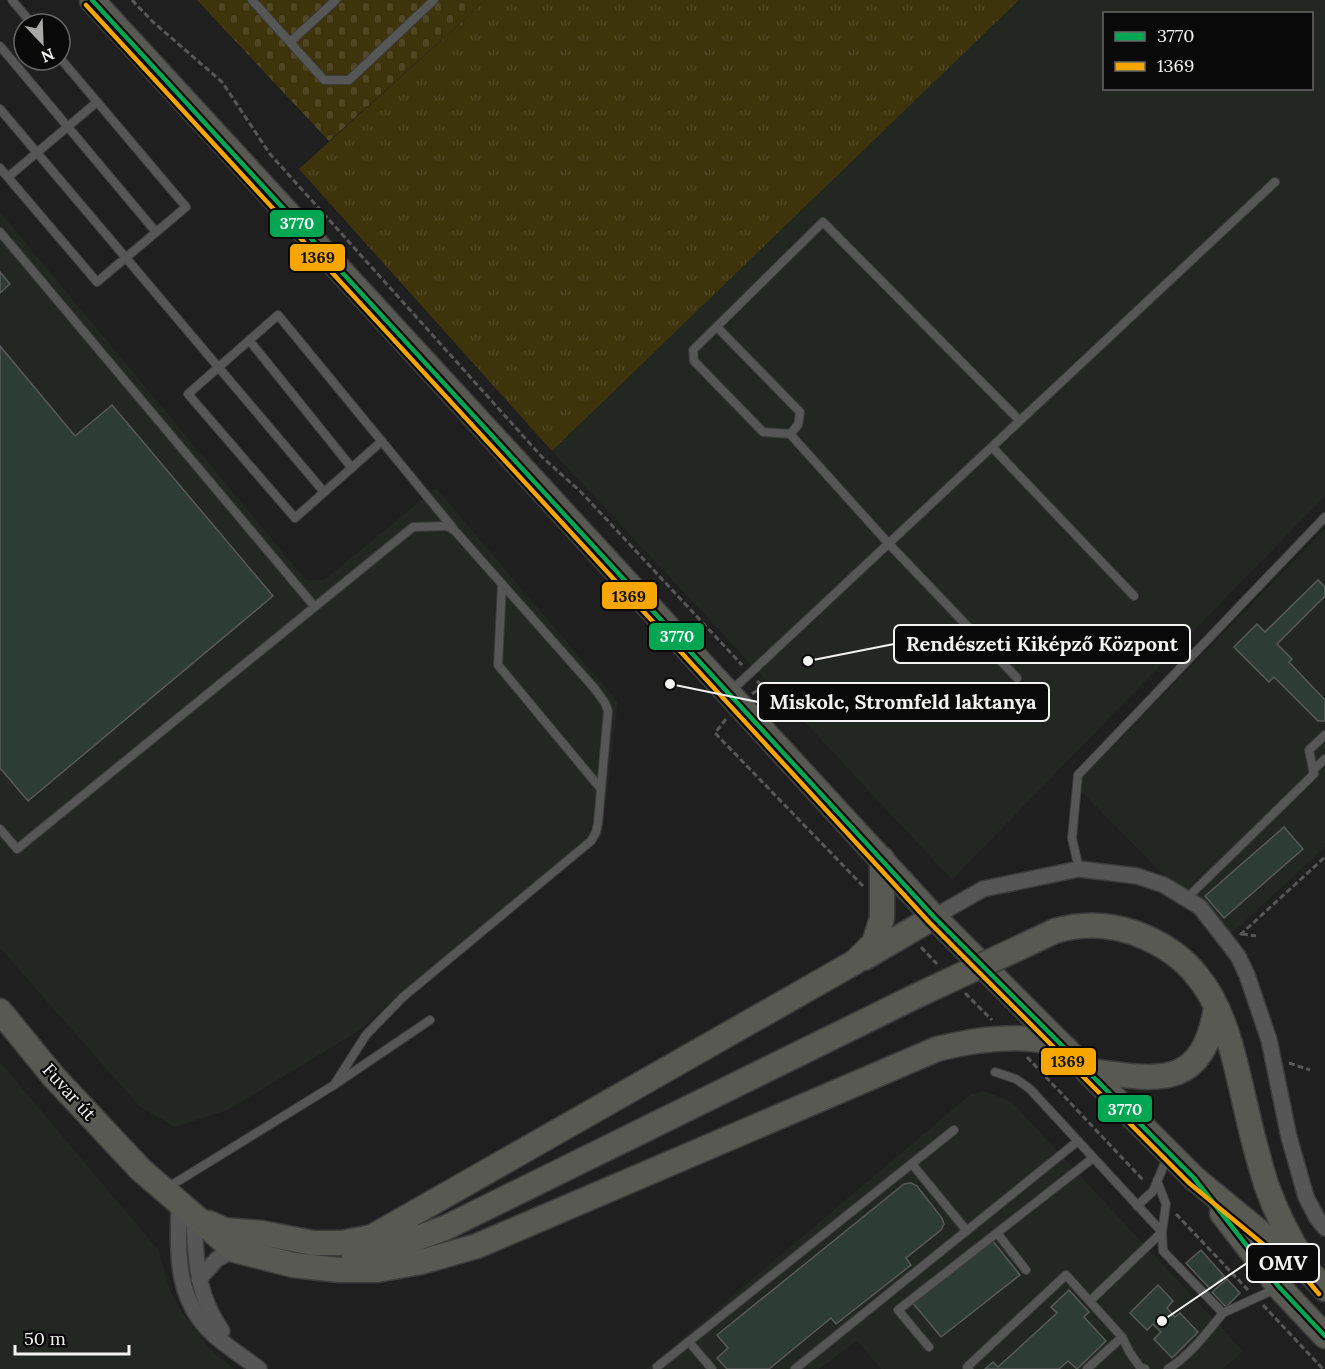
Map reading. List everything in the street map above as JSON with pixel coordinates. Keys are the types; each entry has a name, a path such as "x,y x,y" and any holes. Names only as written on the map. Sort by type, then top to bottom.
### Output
{"main road":[{"path":"92,0 934,917 1194,1178 1319,1283"},
{"path":"855,962 874,943 882,918 882,859"},
{"path":"179,1203 225,1230 262,1233 314,1243 341,1244 372,1238 934,917"},
{"path":"179,1203 217,1231 245,1243 303,1257 335,1258 376,1252 445,1228 912,998 1055,931 1091,925 1126,930 1148,938 1186,963 1199,978 1216,1008 1232,1048 1252,1136 1267,1187 1294,1245 1319,1283"},
{"path":"1089,1071 1162,1078 1179,1073 1196,1061 1208,1042 1216,1008"},
{"name":"Fuvar út","path":"0,1011 53,1076 141,1170 179,1203"},
{"path":"179,1203 234,1250 293,1265 339,1270 377,1270 422,1262 477,1246 937,1049 975,1040 998,1039 1040,1040 1068,1050"},
{"path":"1194,1178 1279,1287 1320,1331"}],"street":[{"path":"934,917 983,889 1079,869 1137,876 1164,885 1200,907 1235,939 1238,956 1247,975 1269,1040 1289,1137 1306,1197 1325,1228"},
{"path":"179,1203 182,1243 178,1262 184,1289 199,1317 214,1335 259,1369"},
{"path":"179,1203 202,1294 211,1316 236,1351"},
{"path":"199,1279 217,1259 234,1250"}],"lane":[{"path":"12,0 22,12"},
{"path":"252,0 324,80 349,80 434,0"},
{"path":"290,42 336,0"},
{"path":"0,46 156,232"},
{"path":"0,168 97,282 186,207 72,72"},
{"path":"8,177 97,102"},
{"path":"0,109 324,492"},
{"path":"729,693 1275,182"},
{"path":"1017,678 889,544 790,434 763,432 694,361 693,350 823,222 1020,421"},
{"path":"0,232 315,607"},
{"path":"334,1085 366,1035 404,997 591,841 598,823 608,711 605,703 456,532 382,441 278,315 188,394 295,518 382,441"},
{"path":"717,327 800,412 798,425 790,434"},
{"path":"249,340 352,468"},
{"path":"992,447 1134,596"},
{"path":"1079,869 1072,838 1078,775 1325,517"},
{"path":"0,829 17,849 413,527 448,526 456,532"},
{"path":"502,584 498,665 601,789"},
{"path":"1187,898 1314,774 1309,750 1325,735"},
{"path":"1313,770 1325,759"},
{"path":"179,1203 334,1085 430,1020"},
{"path":"995,1072 1016,1079 1030,1089 1162,1232"},
{"path":"657,1367 954,1130"},
{"path":"795,1369 1078,1141"},
{"path":"1137,1206 1153,1191 1169,1153"},
{"path":"929,1347 898,1310 1093,1158"},
{"path":"912,1164 967,1231"},
{"path":"1157,1181 1166,1204 1162,1232 1163,1251 1223,1313"},
{"path":"1090,1301 1162,1232"},
{"path":"997,1233 1026,1270"},
{"path":"969,1369 967,1367 1066,1275 1122,1337 1140,1367 1145,1369"},
{"path":"1168,1369 1204,1336 1223,1313 1279,1287"},
{"path":"1087,1369 1122,1337"},
{"path":"689,1341 712,1369"}],"path":[{"path":"132,0 152,21 222,82 270,154 542,457 580,491 763,686"},
{"path":"1235,939 1325,857"},
{"path":"1235,939 1256,936"},
{"path":"1272,1055 1310,1070"}],"shaded area":[{"path":"1019,0 1325,0 1325,496 952,880 552,451"},
{"path":"0,212 306,580 324,580 436,488 618,702 602,837 394,999 360,1030 228,1110 175,1127 140,1107 0,948"},
{"path":"1325,529 1325,847 1226,939 1075,785"},
{"path":"0,1062 159,1251 170,1291 183,1314 210,1349 234,1369 0,1369"},
{"path":"985,1091 1012,1102 1243,1351 1223,1369 881,1369 857,1341 819,1369 646,1369 971,1094"}],"green space":[{"path":"197,0 486,0 329,141"},
{"path":"486,0 1019,0 552,451 299,169"}],"building":[{"path":"0,272 10,284 0,293"},
{"path":"0,346 75,436 112,405 273,596 28,801 0,768"},
{"path":"1318,580 1325,587 1325,596 1277,644 1292,659 1289,662 1325,700 1325,721 1318,721 1274,677 1269,682 1234,647 1257,624 1265,632"},
{"path":"1284,827 1303,849 1224,918 1205,896"},
{"path":"911,1183 917,1186 942,1218 944,1224 941,1230 906,1258 911,1265 836,1324 831,1318 769,1369 727,1369 717,1358 728,1348 717,1335 904,1184"},
{"path":"992,1240 1020,1275 941,1337 913,1303"},
{"path":"1201,1250 1224,1276 1210,1289 1186,1263"},
{"path":"1227,1279 1240,1293 1226,1307 1212,1292"},
{"path":"1158,1285 1173,1301 1167,1308 1175,1317 1180,1313 1198,1332 1172,1358 1154,1339 1161,1332 1153,1324 1147,1330 1130,1313"},
{"path":"1069,1290 1089,1312 1084,1317 1106,1341 1077,1369 1068,1361 1059,1369 985,1369 993,1362 998,1367 1057,1313 1051,1307"}],"transit line":[{"name":"3770","path":"92,0 934,917 1194,1178 1279,1287 1325,1336"},
{"name":"1369","path":"86,5 929,922 1189,1183 1308,1281 1319,1294"}],"place":[{"name":"Rendészeti Kiképző Központ","path":"808,661"},
{"name":"Miskolc, Stromfeld laktanya","path":"670,684"},
{"name":"OMV","path":"1162,1321"}]}
